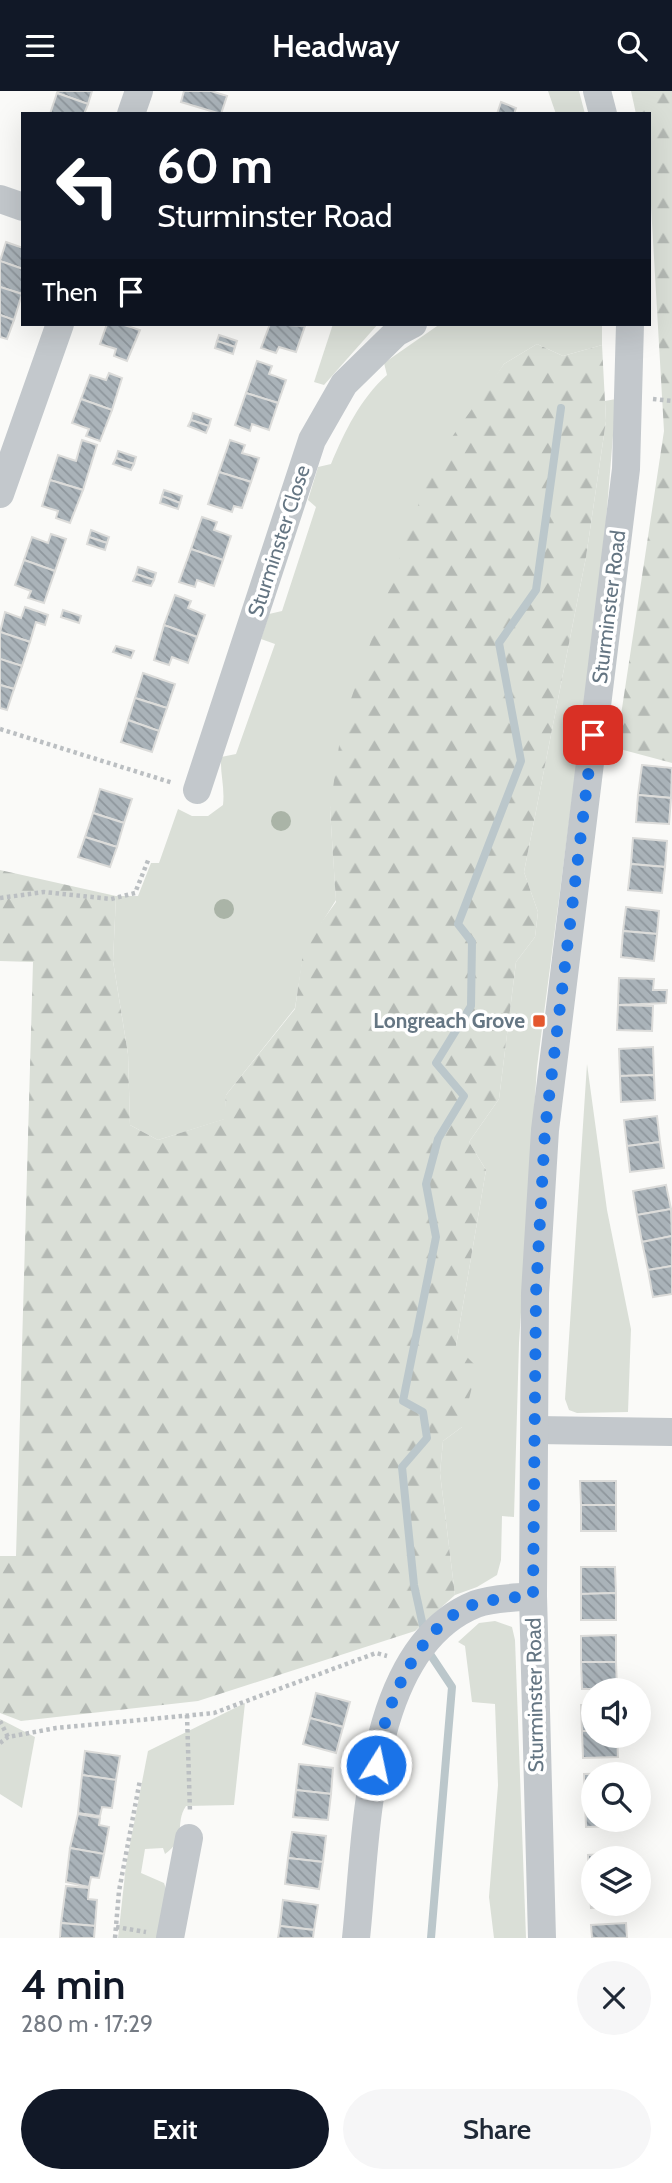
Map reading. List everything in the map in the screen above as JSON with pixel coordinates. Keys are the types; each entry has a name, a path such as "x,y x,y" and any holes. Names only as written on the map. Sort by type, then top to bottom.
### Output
{"street":[{"path":"132,112 139,91"},
{"path":"597,91 602,112"},
{"path":"0,199 21,206"},
{"path":"0,494 59,326"},
{"name":"Sturminster Close","path":"197,790 312,440 344,384 396,333 409,326"},
{"name":"Sturminster Road","path":"542,1938 533,1595 536,1293 545,1130 626,469 630,326"},
{"path":"536,1430 672,1432"},
{"path":"356,1938 378,1740 401,1677 408,1664 453,1616 478,1603 533,1595"},
{"path":"170,1938 189,1838"}],"path":[{"path":"660,397 672,401"},
{"path":"0,729 164,780"},
{"path":"0,898 44,892 111,899 135,893 149,858"},
{"path":"0,1743 8,1737 56,1728 214,1713 376,1653"},
{"path":"187,1715 189,1838"},
{"path":"0,1721 8,1737"},
{"path":"115,1938 119,1891 140,1780"}],"green space":[{"path":"548,91 579,91 584,112 555,112"},
{"path":"631,91 672,91 672,763 616,748 664,431 651,206 651,112 636,112"},
{"path":"332,326 376,326 324,385 314,382"},
{"path":"437,326 602,326 602,345 563,356 537,344 504,364 484,395 330,809 336,900 304,951 295,1008 226,1095 225,1119 158,1140 130,1125 128,1054 113,961 116,896 138,896 151,863 159,863 178,809 192,816 208,816 223,805 221,757 236,754 275,644 261,639 269,614 282,611 316,507 308,500 318,467 331,464 361,405 387,375 384,363"},
{"path":"537,344 563,356 602,345 606,421 586,557 524,872 538,912 535,937 516,962 499,1099 469,1142 486,1170 456,1346 477,1367 462,1427 443,1441 440,1473 455,1595 415,1631 198,1701 21,1721 0,1713 0,1556 16,1556 33,962 0,961 0,870 116,896 113,961 128,1054 130,1125 158,1140 224,1119 226,1095 295,1009 304,946 336,902 330,809 342,725 432,465 504,364"},
{"path":"616,399 602,570 537,1067 519,1343 514,1517 502,1516 501,1560 497,1575 477,1587 455,1595 440,1473 443,1441 462,1427 456,1346 486,1170 469,1142 499,1099 516,962 535,937 538,912 524,872 586,557 606,421 605,401"},
{"path":"587,1064 607,1210 631,1329 628,1412 577,1413 569,1410 565,1399"},
{"path":"495,1621 512,1627 515,1640 526,1938 494,1938 489,1897 498,1785 495,1704 472,1702 465,1646 458,1642 479,1623"},
{"path":"245,1703 234,1805 186,1806 179,1837 172,1848 165,1854 163,1848 145,1849 141,1873 164,1883 167,1892 159,1938 118,1938 126,1865 148,1751"},
{"path":"0,1719 35,1737 22,1808 0,1794"}],"building":[{"path":"92,91 88,104 57,93"},
{"path":"184,91 211,91 227,96 222,112 181,102"},
{"path":"57,93 88,104 85,112 51,112"},
{"path":"501,102 516,108 515,112 498,112"},
{"path":"6,242 21,247 21,268 0,261"},
{"path":"0,261 21,268 21,294 0,287"},
{"path":"0,287 21,294 14,320 0,315"},
{"path":"0,315 14,320 7,339 0,337"},
{"path":"106,326 127,326 140,330 127,361 114,356 116,349 100,344"},
{"path":"269,326 305,326 296,352 279,347 276,353 261,348"},
{"path":"219,335 237,341 235,347 217,341"},
{"path":"217,341 235,347 233,354 215,348"},
{"path":"257,361 272,366 269,374 286,380 278,403 246,393"},
{"path":"109,373 122,378 112,410 81,399 90,375 106,380"},
{"path":"246,393 278,403 269,430 252,424 250,431 235,425"},
{"path":"81,399 112,410 100,441 86,436 89,429 72,423"},
{"path":"193,413 211,419 209,426 191,420"},
{"path":"191,420 209,426 206,433 188,426"},
{"path":"82,440 97,445 83,490 50,480 58,455 76,461"},
{"path":"230,440 245,445 242,453 259,458 251,482 219,472"},
{"path":"118,451 136,457 134,464 116,458"},
{"path":"116,458 134,464 131,470 113,464"},
{"path":"219,472 251,482 242,508 234,506 232,512 208,504"},
{"path":"50,480 83,490 70,523 56,518 58,511 42,506"},
{"path":"164,490 182,496 180,503 162,496"},
{"path":"162,496 180,503 178,509 160,503"},
{"path":"202,517 217,522 214,530 231,536 223,560 191,549"},
{"path":"91,530 109,537 107,543 89,537"},
{"path":"51,534 66,539 55,571 24,560 32,537 48,543"},
{"path":"89,537 107,543 105,550 87,544"},
{"path":"191,549 223,560 214,586 197,580 195,587 179,582"},
{"path":"24,560 55,571 44,603 28,598 31,591 15,585"},
{"path":"138,567 156,573 154,580 136,574"},
{"path":"136,574 154,580 151,586 133,581"},
{"path":"175,595 191,601 188,608 205,615 197,637 164,625"},
{"path":"25,607 48,615 45,625 36,622 30,642 0,632 5,612 21,618"},
{"path":"63,610 81,616 79,623 61,617"},
{"path":"164,625 197,637 188,663 172,657 169,665 154,660"},
{"path":"0,632 30,642 22,666 0,659"},
{"path":"116,646 134,651 131,658 113,652"},
{"path":"0,659 22,666 14,689 0,685"},
{"path":"143,673 175,684 167,708 135,698"},
{"path":"0,685 14,689 7,710 0,708"},
{"path":"135,698 167,708 159,731 128,720"},
{"path":"128,720 159,731 152,752 121,742"},
{"path":"642,765 672,768 671,798 638,795"},
{"path":"100,789 132,799 124,823 93,813"},
{"path":"638,795 671,798 669,824 636,822"},
{"path":"93,813 124,823 117,847 85,837"},
{"path":"85,837 117,847 110,867 78,857"},
{"path":"633,838 667,841 665,867 631,864"},
{"path":"631,864 665,867 662,893 628,890"},
{"path":"626,907 659,911 657,934 623,931"},
{"path":"623,931 657,934 654,961 621,957"},
{"path":"619,978 654,979 653,990 667,990 666,1003 618,1005"},
{"path":"618,1005 653,1006 652,1031 617,1030"},
{"path":"653,1047 654,1075 620,1076 619,1049"},
{"path":"654,1075 655,1100 621,1102 620,1076"},
{"path":"657,1116 660,1142 627,1146 624,1120"},
{"path":"660,1142 664,1168 630,1172 627,1146"},
{"path":"666,1185 671,1209 637,1215 633,1191"},
{"path":"671,1209 672,1236 642,1242 637,1215"},
{"path":"672,1236 672,1266 648,1270 642,1242"},
{"path":"672,1266 672,1294 653,1297 648,1270"},
{"path":"580,1481 616,1481 616,1505 581,1505"},
{"path":"581,1505 616,1505 616,1531 581,1531"},
{"path":"581,1567 615,1567 616,1593 581,1594"},
{"path":"616,1593 616,1620 581,1620 581,1594"},
{"path":"616,1635 616,1662 581,1662 581,1636"},
{"path":"581,1662 616,1662 617,1678 582,1678"},
{"path":"316,1693 350,1702 343,1727 310,1718"},
{"path":"310,1718 343,1727 336,1753 303,1744"},
{"path":"583,1748 618,1748 618,1757 583,1758"},
{"path":"85,1751 120,1756 116,1780 82,1775"},
{"path":"299,1764 333,1768 331,1794 296,1790"},
{"path":"82,1775 116,1780 112,1808 102,1807 100,1816 78,1813"},
{"path":"296,1790 331,1794 328,1820 293,1817"},
{"path":"78,1814 100,1818 99,1825 109,1827 104,1854 70,1848"},
{"path":"292,1832 326,1836 323,1862 288,1858"},
{"path":"70,1848 104,1854 99,1878 91,1877 89,1887 66,1882"},
{"path":"288,1858 323,1862 319,1889 285,1884"},
{"path":"66,1886 89,1888 88,1899 97,1900 95,1926 61,1923"},
{"path":"283,1900 318,1905 314,1930 280,1926"},
{"path":"61,1923 95,1926 94,1938 60,1938"},
{"path":"626,1923 627,1938 592,1938 591,1925"},
{"path":"280,1926 314,1930 313,1938 278,1938"}],"waterway":[{"path":"425,1635 414,1585 402,1467 427,1438 423,1412 403,1401 436,1237 426,1184 438,1139 464,1096 436,1063 471,1006 472,942 458,924 521,761 499,643 536,590 561,408"},
{"path":"428,1651 452,1687 431,1938"}],"place":[{"name":"Longreach Grove","path":"539,1021"}],"route":[{"path":"376,1765 378,1740 401,1677 408,1664 424,1646 453,1616 478,1603 533,1595 536,1293 545,1130 593,735"}]}
